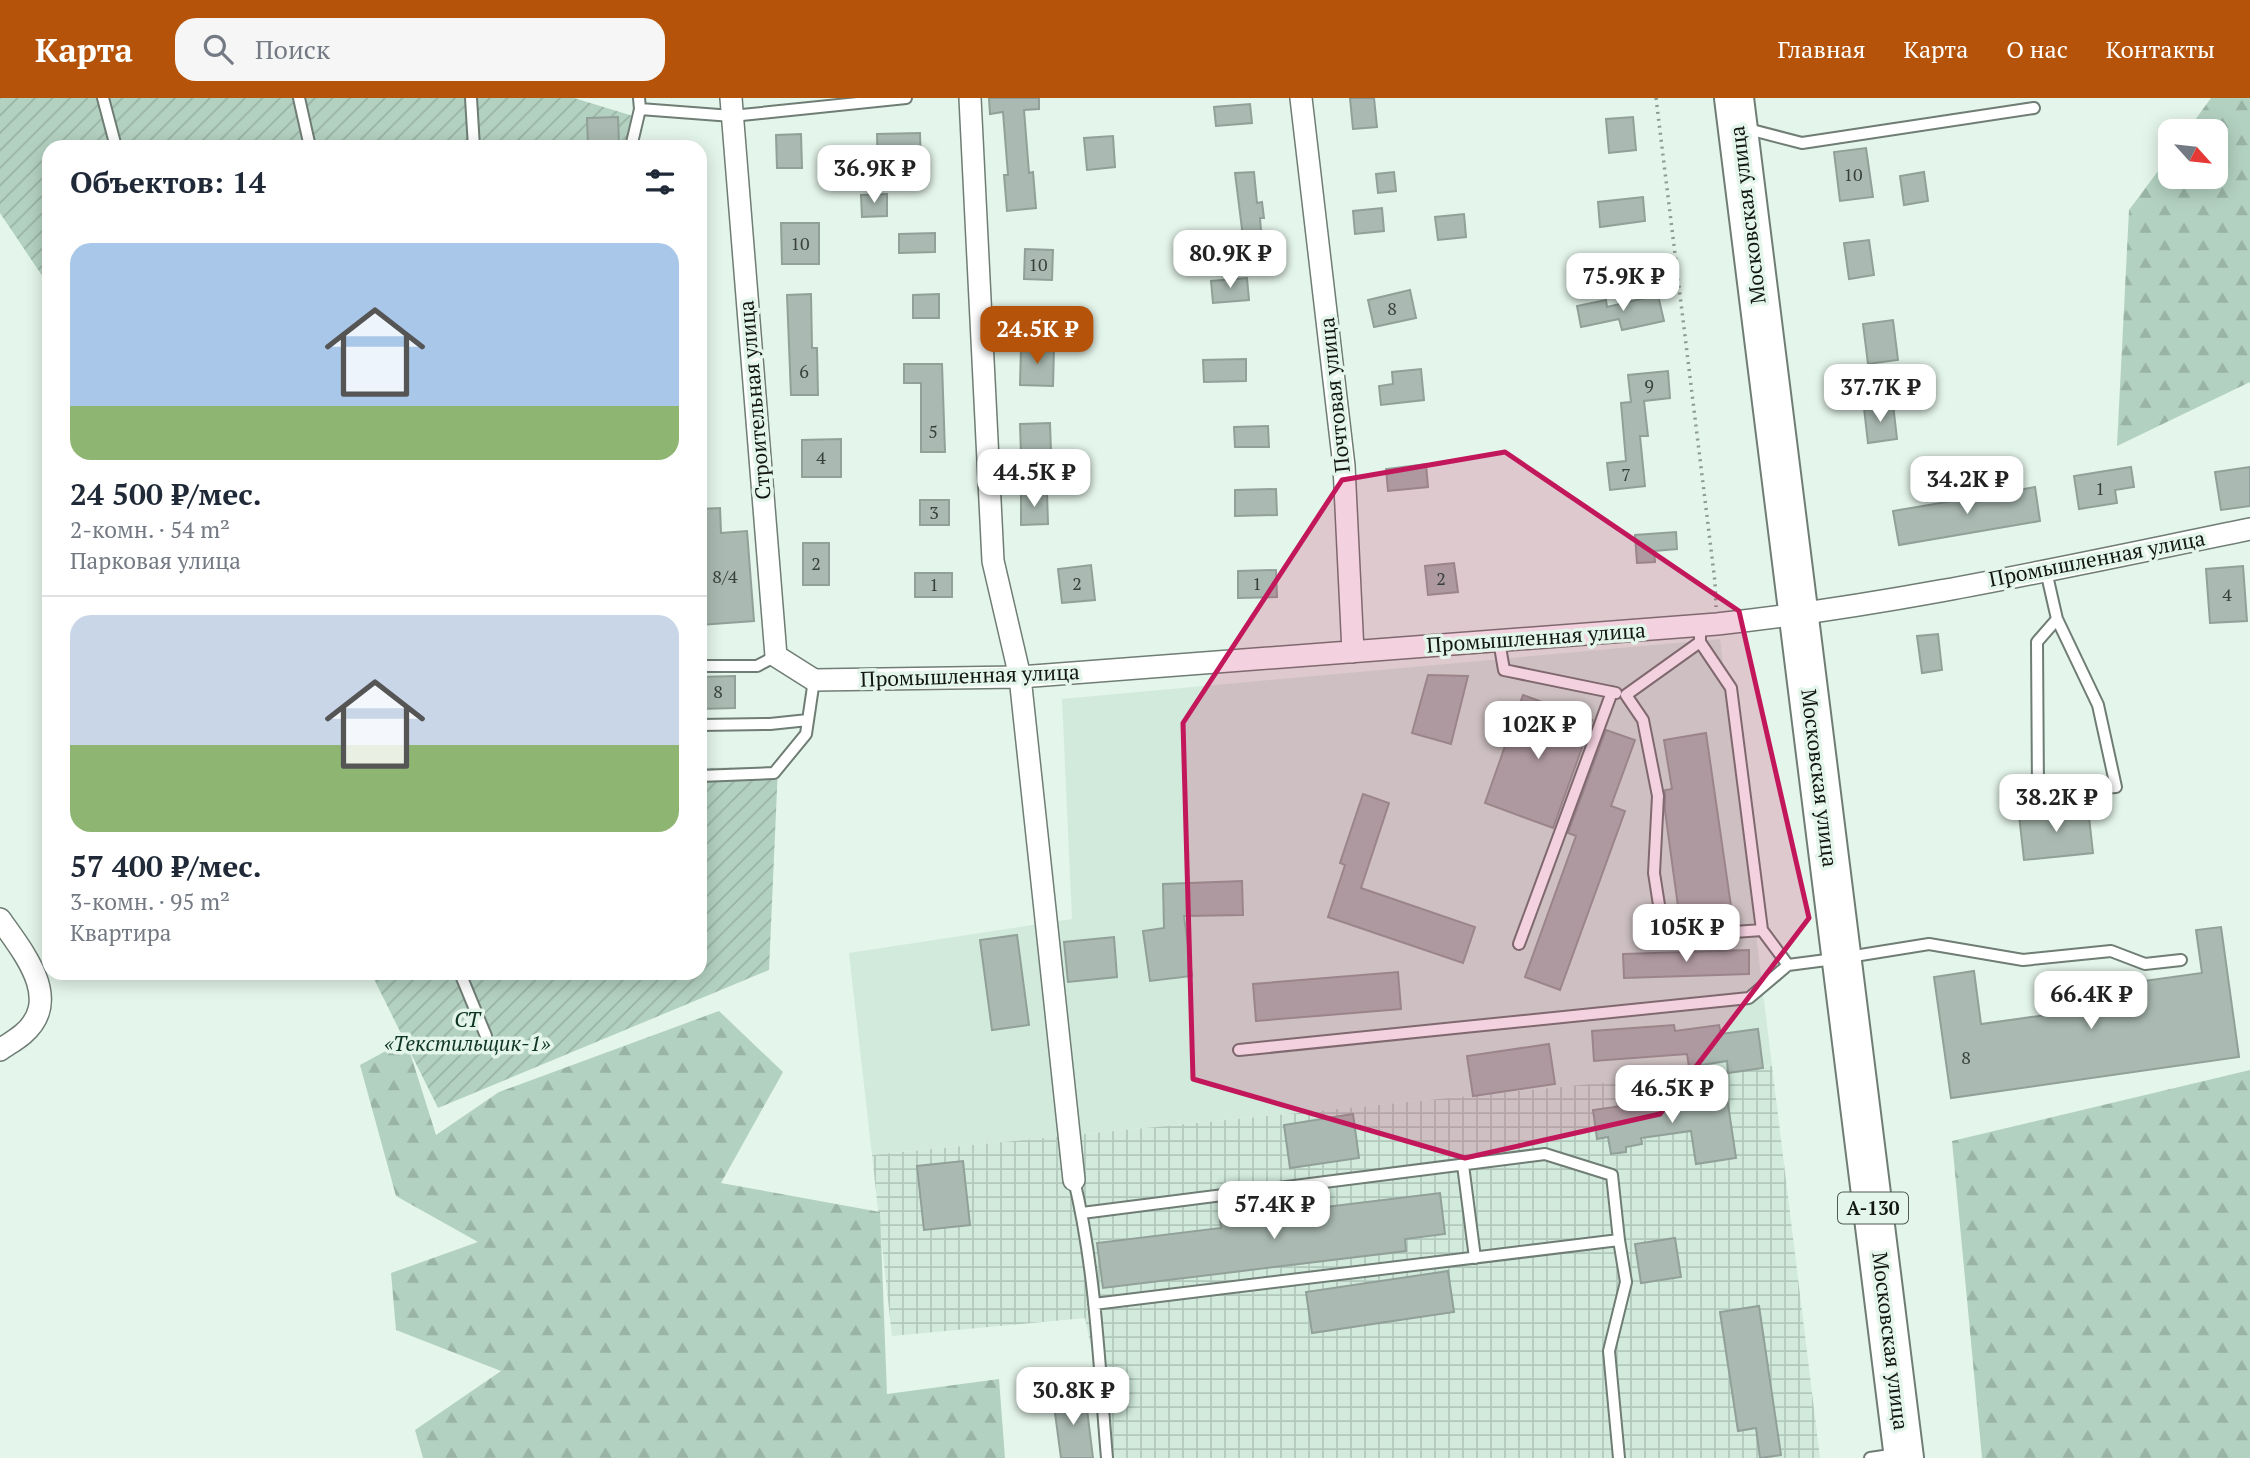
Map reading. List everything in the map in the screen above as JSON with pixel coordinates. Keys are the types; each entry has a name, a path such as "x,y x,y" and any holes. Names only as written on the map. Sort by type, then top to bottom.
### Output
{"highway":[{"name":"Московская улица","path":"1736,112 1842,958 1893,1456"}],"street":[{"path":"970,98 993,561 1020,677 1074,1180"},
{"name":"Почтовая улица","path":"1301,98 1344,466 1353,652"},
{"name":"Строительная улица","path":"732,107 776,656"},
{"name":"Промышленная улица","path":"814,680 1020,677 1499,641 1706,630 2046,570 2250,529"},
{"path":"776,656 814,680"},
{"path":"0,919 33,967 41,995 35,1020 24,1034 0,1049"}],"lane":[{"path":"103,98 114,140"},
{"path":"299,98 308,140"},
{"path":"471,98 474,140"},
{"path":"632,140 640,104 732,107 906,98"},
{"path":"1736,112 1802,143 2034,108"},
{"path":"2046,570 2057,619 2098,705 2116,787 2038,793 2037,642 2057,619"},
{"path":"1626,695 1706,630 1731,688 1762,930 1788,965"},
{"path":"1499,641 1504,670 1626,695 1643,720 1658,796 1654,873 1664,937 1762,930"},
{"path":"707,666 757,666 776,656"},
{"path":"707,776 774,773 806,734 814,680"},
{"path":"1519,944 1612,692"},
{"path":"707,725 770,724 808,720"},
{"path":"1239,1050 1749,998 1788,965 1928,944 2023,960 2111,951 2146,964 2181,960"},
{"path":"463,980 485,1036"},
{"path":"1082,1213 1545,1154 1612,1175 1626,1282 1609,1351 1619,1458"},
{"path":"1463,1165 1475,1258"},
{"path":"1074,1180 1082,1213 1094,1304 1107,1458"},
{"path":"1094,1304 1619,1240"}],"path":[{"path":"1656,98 1714,570 1706,630"}],"highlighted area":[{"path":"1505,452 1739,611 1809,918 1660,1114 1465,1158 1193,1079 1183,723 1342,480"}],"shaded area":[{"path":"1720,639 1772,1066 872,1155 849,953 1072,919 1062,699"},
{"path":"1772,1066 1820,1458 1114,1458 1085,1318 892,1336 872,1155"}],"green space":[{"path":"0,98 574,98 633,116 634,140 42,140 42,276 0,213"},
{"path":"2211,98 2250,98 2250,382 2117,446 2129,210 2158,171 2158,189 2228,189 2228,119 2196,119"},
{"name":"СТ «Текстильщик-1»","path":"778,767 769,970 438,1108 374,980 707,980 707,768"},
{"path":"719,1011 783,1072 721,1183 880,1212 887,1394 999,1379 1005,1458 423,1458 415,1430 501,1371 396,1330 391,1273 478,1242 396,1196 360,1065 406,1040 436,1135 499,1092"},
{"path":"2250,1070 2250,1458 1982,1458 1952,1141"}],"building":[{"path":"989,98 1039,98 1039,109 1024,110 1029,173 1033,172 1036,208 1007,211 1004,175 1008,175 1003,112 990,114"},
{"path":"1350,98 1374,98 1377,127 1353,129"},
{"path":"1250,104 1252,123 1216,126 1214,107"},
{"path":"618,117 619,140 588,140 587,118"},
{"path":"1633,117 1636,150 1609,153 1606,119"},
{"path":"920,133 921,168 878,169 877,134"},
{"path":"801,134 802,168 777,168 776,135"},
{"path":"1113,136 1115,167 1087,170 1084,138"},
{"path":"1866,148 1873,197 1840,201 1834,152"},
{"path":"1254,172 1257,203 1262,202 1264,218 1260,218 1263,257 1232,260 1230,239 1243,237 1235,173"},
{"path":"1394,172 1396,191 1378,193 1376,174"},
{"path":"1924,172 1928,201 1904,205 1900,176"},
{"path":"887,194 887,216 862,217 861,195"},
{"path":"1643,197 1645,221 1600,227 1598,202"},
{"path":"1382,208 1384,231 1355,234 1353,211"},
{"path":"1464,214 1466,237 1438,240 1435,217"},
{"path":"781,223 819,223 819,264 782,264"},
{"path":"935,233 935,252 899,253 899,234"},
{"path":"1869,240 1874,275 1849,279 1844,243"},
{"path":"1025,249 1053,250 1052,280 1024,279"},
{"path":"1247,278 1249,300 1213,303 1211,281"},
{"path":"1410,290 1416,318 1374,327 1368,300"},
{"path":"811,294 812,348 817,348 818,395 791,395 787,295"},
{"path":"939,294 939,318 913,318 913,295"},
{"path":"1658,295 1664,321 1622,330 1619,319 1581,327 1577,306 1606,300 1607,307"},
{"path":"1893,320 1898,360 1868,364 1863,324"},
{"path":"1021,347 1054,348 1053,386 1020,385"},
{"path":"1246,359 1246,381 1204,382 1203,360"},
{"path":"904,364 942,364 945,452 921,452 921,383 904,383"},
{"path":"1421,369 1424,400 1381,405 1379,386 1393,384 1392,372"},
{"path":"1668,371 1670,398 1644,401 1648,436 1640,436 1645,486 1610,490 1607,463 1626,461 1621,403 1631,402 1628,375"},
{"path":"1893,404 1897,439 1868,443 1864,408"},
{"path":"1050,423 1051,453 1021,454 1020,424"},
{"path":"1268,426 1269,447 1235,447 1234,427"},
{"path":"841,439 841,477 802,477 802,440"},
{"path":"1426,464 1428,487 1388,491 1386,469"},
{"path":"2131,467 2134,487 2115,490 2117,503 2079,509 2074,476"},
{"path":"2250,467 2250,506 2221,510 2215,472"},
{"path":"2035,487 2040,521 1899,545 1893,511"},
{"path":"1276,489 1277,515 1235,516 1235,490"},
{"path":"1021,493 1047,493 1048,524 1021,525"},
{"path":"920,500 949,500 949,525 920,525"},
{"path":"720,508 721,533 747,531 754,621 707,624 707,509"},
{"path":"1676,532 1677,549 1654,551 1655,562 1637,563 1635,535"},
{"path":"803,543 829,543 829,585 803,585"},
{"path":"1454,563 1458,592 1428,595 1425,566"},
{"path":"1091,565 1095,600 1062,603 1058,569"},
{"path":"2243,566 2247,621 2210,623 2206,569"},
{"path":"1276,570 1277,597 1238,598 1238,571"},
{"path":"915,573 952,573 952,597 915,597"},
{"path":"1938,634 1942,670 1922,673 1917,636"},
{"path":"1428,675 1468,676 1451,744 1412,733"},
{"path":"735,676 735,708 707,709 707,677"},
{"path":"1523,695 1592,720 1553,828 1485,803"},
{"path":"1606,730 1635,740 1611,806 1625,811 1560,990 1525,977 1576,836 1568,833"},
{"path":"1706,733 1732,913 1680,921 1665,811 1665,790 1672,789 1664,740"},
{"path":"1363,794 1389,803 1361,888 1475,927 1463,963 1328,917 1345,865 1340,863"},
{"path":"2088,808 2093,853 2024,860 2019,815"},
{"path":"1242,881 1243,915 1184,916 1192,976 1150,981 1143,931 1164,928 1163,884"},
{"path":"2221,927 2239,1057 1951,1098 1934,977 1974,971 1981,1024 2132,1003 2129,983 2202,973 2196,930"},
{"path":"1017,935 1029,1025 992,1030 980,940"},
{"path":"1114,937 1117,977 1068,982 1064,942"},
{"path":"1749,950 1749,974 1624,978 1623,954"},
{"path":"1398,972 1401,1009 1256,1021 1253,984"},
{"path":"1674,1025 1675,1031 1719,1025 1721,1034 1758,1029 1763,1068 1728,1073 1727,1061 1689,1067 1687,1054 1594,1061 1592,1031"},
{"path":"1549,1044 1555,1084 1473,1096 1467,1056"},
{"path":"1726,1091 1736,1158 1696,1164 1691,1131 1641,1138 1642,1144 1626,1147 1626,1152 1611,1154 1608,1137 1597,1139 1593,1110"},
{"path":"1353,1114 1359,1158 1290,1168 1284,1125"},
{"path":"963,1161 970,1225 924,1230 917,1166"},
{"path":"1440,1193 1445,1234 1405,1239 1406,1251 1103,1288 1097,1243 1221,1228 1220,1220"},
{"path":"1675,1238 1681,1277 1641,1283 1635,1244"},
{"path":"1448,1271 1454,1312 1312,1333 1306,1292"},
{"path":"1759,1306 1781,1455 1760,1458 1756,1428 1738,1431 1720,1312"},
{"path":"1085,1393 1093,1458 1061,1458 1053,1398"}]}
